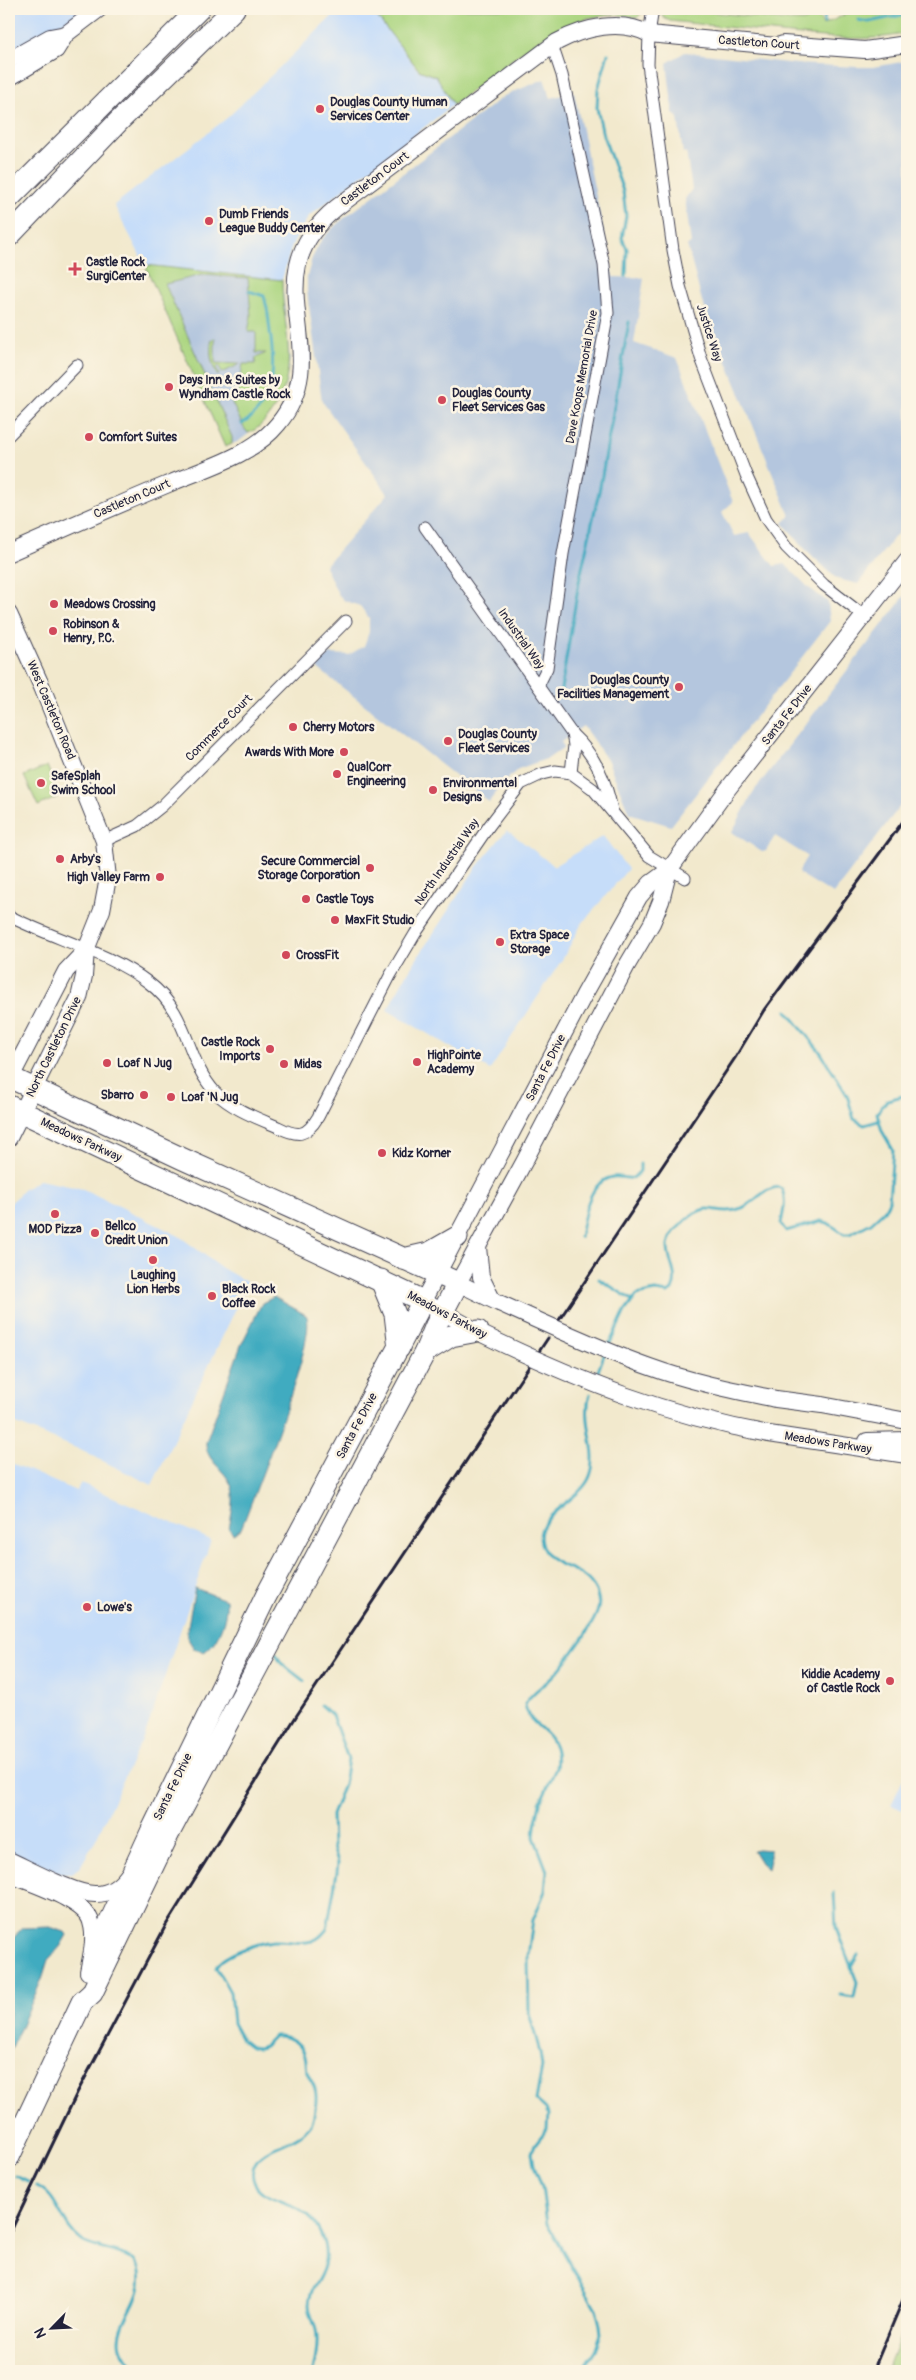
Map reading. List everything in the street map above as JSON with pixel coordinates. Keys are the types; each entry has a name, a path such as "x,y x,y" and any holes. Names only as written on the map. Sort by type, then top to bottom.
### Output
{"highway":[{"path":"9,198 199,9"},
{"path":"9,236 119,122 234,9"},
{"name":"Meadows Parkway","path":"9,1079 458,1283"},
{"name":"Meadows Parkway","path":"16,1109 423,1301"},
{"path":"403,1259 429,1253 457,1237"},
{"path":"381,1280 395,1314 399,1348"},
{"name":"Santa Fe Drive","path":"9,2157 82,2002 92,1993 169,1833 425,1352 458,1283"},
{"name":"Santa Fe Drive","path":"82,2002 81,1988 138,1861 266,1596 423,1301"},
{"path":"425,1352 451,1336 481,1333"}],"main road":[{"path":"9,78 56,50 66,34 98,9"},
{"name":"Castleton Court","path":"9,552 227,458 266,436 279,423 288,409 299,381 302,354 294,292 295,276 300,253 312,232 336,208 552,45 573,34 606,26 636,27 649,34 777,46 783,44 856,50 907,44"},
{"path":"9,60 50,37 66,34"},
{"name":"Santa Fe Drive","path":"423,1301 624,921 645,889 669,870 727,790 907,561"},
{"name":"West Castleton Road","path":"9,614 42,687 104,841 108,867 107,890 98,922 86,950"},
{"name":"Santa Fe Drive","path":"458,1283 587,1040 652,923 661,901 669,870"},
{"name":"North Castleton Drive","path":"9,1079 66,971 86,950"},
{"name":"North Castleton Drive","path":"9,1138 16,1109 35,1090 79,998 84,976 86,950"},
{"path":"478,1247 481,1277 495,1301"},
{"name":"Meadows Parkway","path":"458,1283 601,1349 651,1368 715,1386 776,1399 822,1405 907,1421"},
{"name":"Meadows Parkway","path":"423,1301 481,1333 620,1395 704,1421 769,1434 907,1455"},
{"path":"851,1446 862,1441 907,1440"},
{"path":"9,1860 84,1892 96,1894 108,1892 119,1885 138,1861"},
{"path":"9,1874 77,1904 88,1913 93,1928 88,1972"}],"street":[{"name":"Justice Way","path":"653,9 649,34 650,83 673,250 689,320 702,358 746,475 771,527 786,547 808,570 864,616"},
{"name":"Dave Koops Memorial Drive","path":"538,686 547,668 563,554 608,313 604,265 562,75 552,45"},
{"path":"9,435 77,365"},
{"name":"Industrial Way","path":"425,527 572,734"},
{"name":"Commerce Court","path":"104,841 137,826 162,806 346,621"},
{"path":"572,734 584,745 600,771 608,791 612,812"},
{"path":"572,734 574,745 572,773 593,789 649,856 684,878"},
{"name":"North Industrial Way","path":"86,950 133,972 165,997 181,1020 204,1075 220,1097 248,1114 288,1132 304,1133 310,1129 318,1117 390,976 415,934 511,795 522,784 542,774 555,771 572,773"},
{"path":"9,916 86,950"}],"shaded area":[{"path":"9,9 86,9 9,54"},
{"path":"340,9 371,9 418,70 437,77 453,105 309,216 292,245 282,280 145,265 114,205 227,118"},
{"path":"685,52 797,64 857,67 873,67 907,61 907,521 858,584 837,579 806,550 783,523 790,516 702,301 687,245 691,244 685,199 692,189 686,152 683,153 678,118 673,113 667,63"},
{"path":"544,79 551,98 574,92 613,277 644,278 634,343 677,358 733,502 722,512 734,536 749,533 774,566 785,564 809,588 828,602 830,621 671,826 629,813 608,761 583,726 561,742 564,747 549,758 518,769 502,784 489,802 316,667 330,654 349,655 364,646 369,632 369,618 360,606 345,601 338,594 325,566 388,494 322,401 307,291 307,277 312,258 322,239 338,223 504,96"},
{"path":"145,265 282,280 290,359 286,384 278,403 263,423 239,441 225,447"},
{"path":"907,593 907,797 833,894 800,874 799,871 807,856 775,836 766,851 762,852 732,832 754,791"},
{"name":"Extra Space Storage","path":"507,830 554,866 603,836 628,869 581,925 563,958 490,1070 387,1010 407,974 475,869"},
{"path":"39,1180 83,1189 125,1209 179,1236 222,1268 248,1283 152,1485 76,1448 9,1421 9,1205 23,1190"},
{"path":"9,1462 76,1491 81,1483 211,1540 147,1729 94,1843 80,1867 72,1873 63,1874 9,1852"},
{"path":"907,1771 907,1812 891,1805"}],"green space":[{"path":"371,9 646,9 637,18 616,14 588,18 551,33 527,48 453,105 437,77 419,70"},
{"path":"658,9 686,9 790,21 803,21 819,17 823,25 857,9 907,9 907,33 876,38 813,36 670,21 664,18"},
{"path":"145,265 282,280 288,350 285,383 279,399 269,416 262,424 248,433 229,397 238,393 243,364 255,364 256,358 266,353 256,353 256,332 248,332 251,316 248,278 202,275 165,284 232,437 232,444 225,447"},
{"path":"215,338 215,363 240,364 222,373 219,366 216,368 219,375 215,371 211,357 212,339"},
{"name":"SafeSplah Swim School","path":"47,766 60,796 38,806 24,776"},
{"path":"907,2318 907,2371 887,2371"}],"water":[{"path":"274,1297 306,1315 308,1328 296,1378 274,1443 241,1529 233,1534 229,1529 233,1507 231,1485 208,1454 206,1442 241,1345 262,1303"},
{"path":"195,1588 226,1600 224,1621 221,1629 214,1643 204,1652 194,1649 187,1637"},
{"path":"753,1850 770,1850 768,1869 761,1863"},
{"path":"50,1927 65,1932 67,1935 60,1947 48,1960 42,1979 9,2054 9,1943 22,1928"}],"waterway":[{"path":"824,23 825,9"},
{"path":"858,20 869,22 907,14"},
{"path":"905,23 907,15"},
{"path":"608,54 598,89 597,108 603,135 623,191 626,216 622,238 627,249 626,276"},
{"path":"242,424 253,416 267,397 273,363 268,312 264,296 249,291"},
{"path":"561,689 579,582 600,487 629,322"},
{"path":"787,1011 821,1053 847,1095 854,1119 864,1125 878,1121"},
{"path":"609,1345 625,1311 637,1295 655,1291 668,1293 672,1290 675,1279 668,1251 669,1242 676,1230 690,1216 699,1211 706,1209 732,1211 742,1208 768,1190 778,1187 782,1189 784,1198 781,1224 786,1231 821,1221 828,1223 844,1234 850,1234 871,1223 884,1211 889,1201 893,1150 882,1131 877,1113 887,1100 907,1095"},
{"path":"580,1237 589,1201 598,1185 613,1177 633,1178 640,1171 640,1164"},
{"path":"599,1279 632,1300"},
{"path":"595,1379 604,1355"},
{"path":"581,2371 595,2350 601,2334 600,2325 596,2309 547,2223 542,2187 532,2153 535,2144 547,2129 548,2114 546,2109 536,2100 542,2067 540,2052 529,2013 528,1956 533,1920 545,1891 547,1871 534,1837 540,1803 556,1768 557,1755 550,1737 532,1720 527,1713 525,1704 569,1657 591,1625 599,1606 596,1591 590,1582 583,1575 551,1559 541,1543 540,1533 544,1524 551,1516 585,1485 590,1476 593,1466 588,1415 590,1394"},
{"path":"276,1654 281,1663 304,1681"},
{"path":"313,2371 317,2340 309,2300 325,2260 322,2238 315,2224 303,2211 265,2194 257,2187 253,2180 253,2169 257,2160 265,2153 296,2138 305,2131 312,2122 316,2104 316,2091 307,2072 304,2053 296,2042 288,2038 274,2036 264,2046 258,2048 251,2047 242,2040 233,2023 230,1992 216,1968 225,1958 251,1947 274,1941 307,1942 319,1938 327,1929 338,1863 333,1847 332,1815 344,1784 348,1759 332,1715 321,1705"},
{"path":"834,1893 836,1928 857,1982 854,1997 840,1995"},
{"path":"851,1966 858,1954"},
{"path":"16,2176 28,2182"},
{"path":"37,2186 51,2197 69,2227 82,2241 122,2254 135,2262 139,2268 140,2282 137,2295 125,2321 120,2345 126,2358 140,2371"}],"railway":[{"path":"559,1320 735,1058 764,1010 907,816"},
{"path":"9,2235 77,2093 166,1925 297,1715 548,1338"},
{"path":"873,2371 907,2290"}],"place":[{"name":"Douglas County Human Services Center","path":"320,109"},
{"name":"Dumb Friends League Buddy Center","path":"209,221"},
{"name":"Castle Rock SurgiCenter","path":"75,269"},
{"name":"Days Inn & Suites by Wyndham Castle Rock","path":"169,387"},
{"name":"Douglas County Fleet Services Gas","path":"442,400"},
{"name":"Comfort Suites","path":"89,437"},
{"name":"Meadows Crossing","path":"54,604"},
{"name":"Robinson & Henry, P.C.","path":"53,631"},
{"name":"Douglas County Facilities Management","path":"679,687"},
{"name":"Cherry Motors","path":"293,727"},
{"name":"Douglas County Fleet Services","path":"448,741"},
{"name":"Awards With More","path":"344,752"},
{"name":"QualCorr Engineering","path":"337,774"},
{"name":"SafeSplah Swim School","path":"41,783"},
{"name":"Environmental Designs","path":"433,790"},
{"name":"Arby's","path":"60,859"},
{"name":"Secure Commercial Storage Corporation","path":"370,868"},
{"name":"High Valley Farm","path":"160,877"},
{"name":"Castle Toys","path":"306,899"},
{"name":"MaxFit Studio","path":"335,920"},
{"name":"Extra Space Storage","path":"500,942"},
{"name":"CrossFit","path":"286,955"},
{"name":"Castle Rock Imports","path":"270,1049"},
{"name":"HighPointe Academy","path":"417,1062"},
{"name":"Loaf N Jug","path":"107,1063"},
{"name":"Midas","path":"284,1064"},
{"name":"Sbarro","path":"144,1095"},
{"name":"Loaf 'N Jug","path":"171,1097"},
{"name":"Kidz Korner","path":"382,1153"},
{"name":"MOD Pizza","path":"55,1214"},
{"name":"Bellco Credit Union","path":"95,1233"},
{"name":"Laughing Lion Herbs","path":"153,1260"},
{"name":"Black Rock Coffee","path":"212,1296"},
{"name":"Lowe's","path":"87,1607"},
{"name":"Kiddie Academy of Castle Rock","path":"890,1681"}]}
